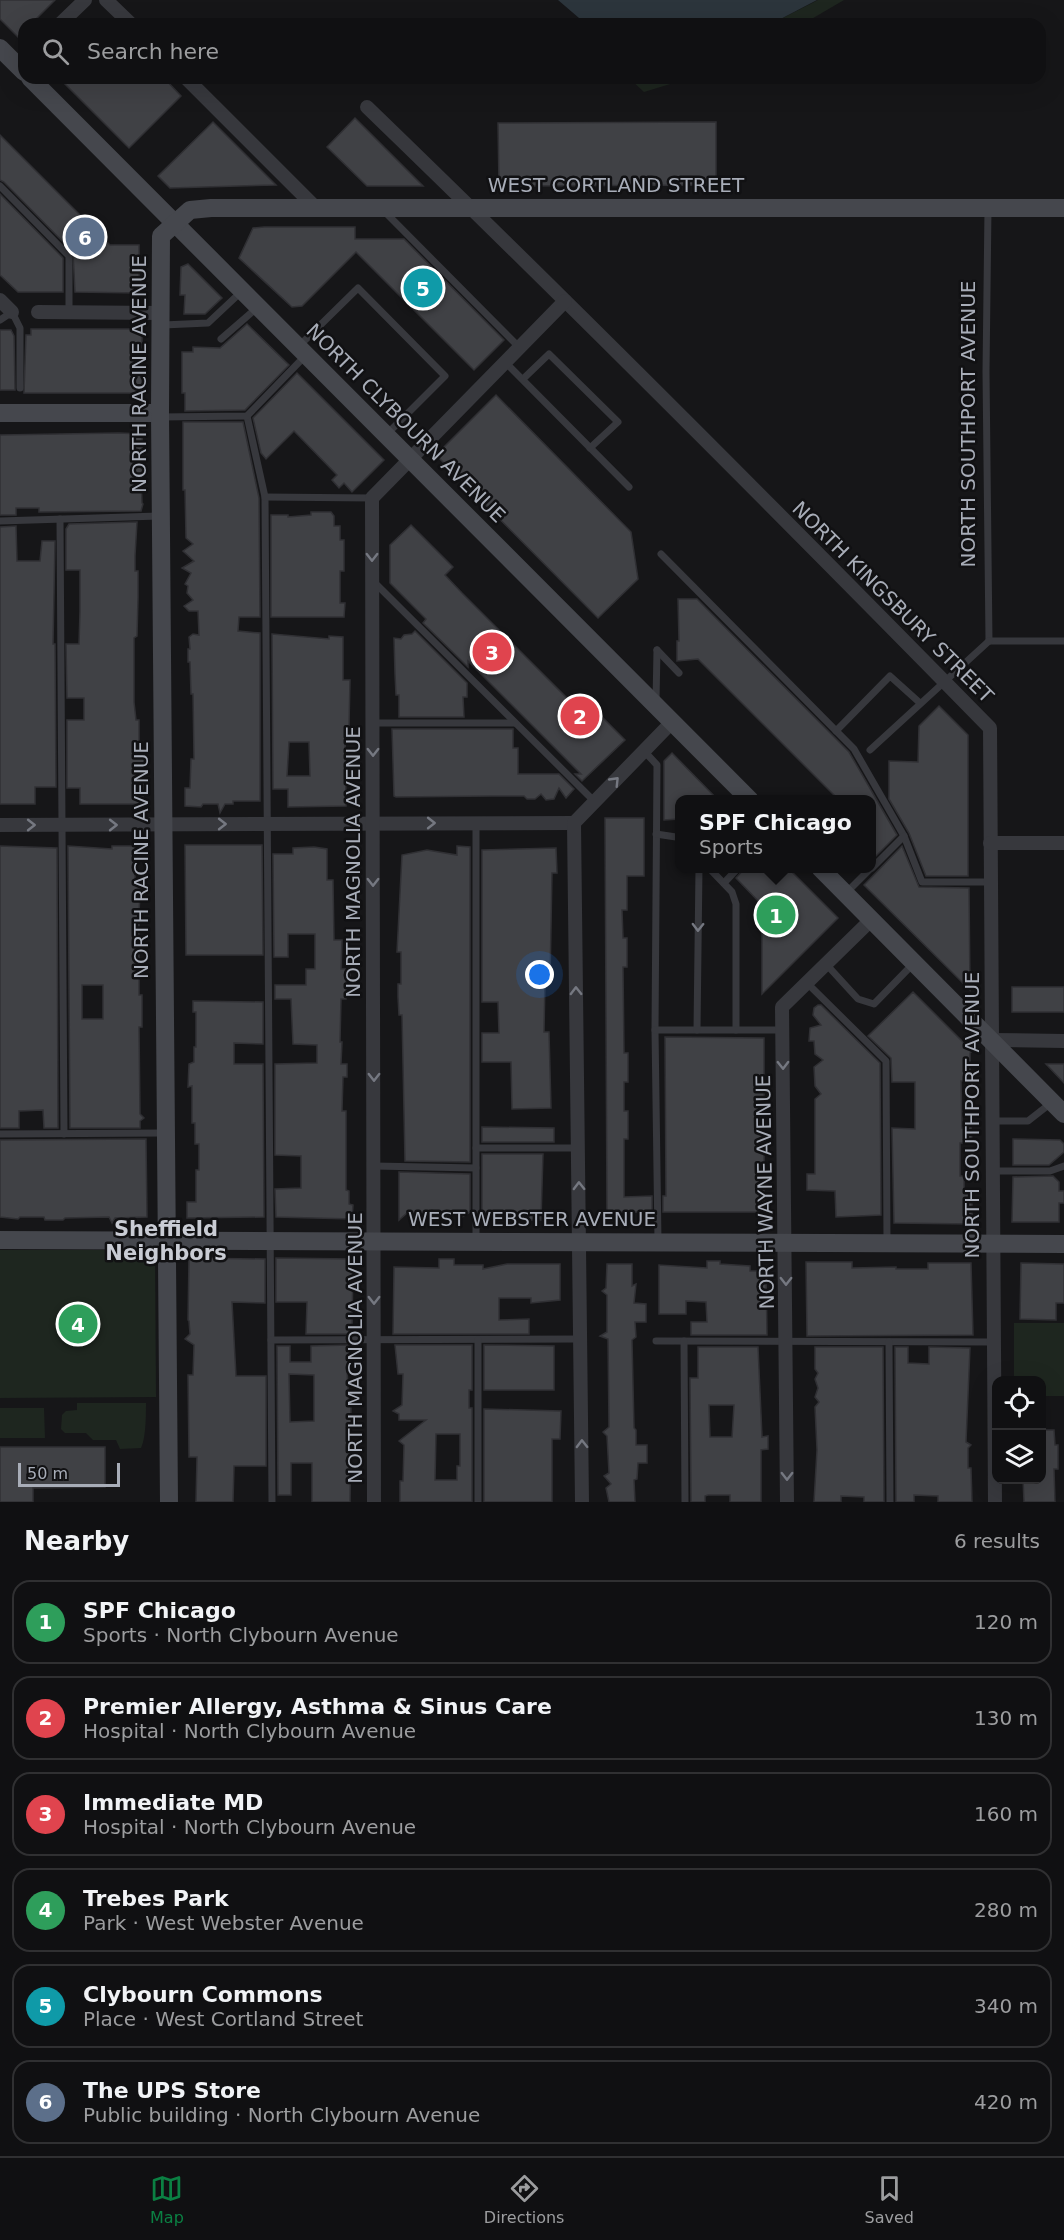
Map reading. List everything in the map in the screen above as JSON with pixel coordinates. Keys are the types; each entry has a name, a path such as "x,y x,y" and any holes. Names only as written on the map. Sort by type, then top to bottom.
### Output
{"main road":[{"name":"NORTH CLYBOURN AVENUE","path":"0,48 18,64"},
{"name":"NORTH CLYBOURN AVENUE","path":"39,84 174,224 745,795"},
{"name":"WEST CORTLAND STREET","path":"174,224 190,210 315,207 1064,208"},
{"name":"NORTH RACINE AVENUE","path":"169,1502 160,319 161,236 174,224"},
{"path":"0,413 160,415"},
{"path":"825,873 1058,1108"},
{"name":"WEST WEBSTER AVENUE","path":"0,1240 1064,1244"}],"street":[{"path":"66,18 85,0"},
{"path":"106,0 125,18"},
{"path":"192,84 315,207"},
{"name":"NORTH KINGSBURY STREET","path":"367,107 767,502 990,728"},
{"path":"0,300 6,316"},
{"path":"372,498 565,302"},
{"path":"38,312 160,319"},
{"name":"NORTH MAGNOLIA AVENUE","path":"372,498 374,1502"},
{"path":"0,825 574,823 672,722"},
{"name":"NORTH SOUTHPORT AVENUE","path":"990,728 990,1040 995,1502"},
{"path":"574,823 582,1502"},
{"path":"990,843 1064,843"},
{"name":"NORTH WAYNE AVENUE","path":"787,1502 782,1007 872,919"},
{"path":"990,1040 1064,1041"}],"lane":[{"path":"0,186 69,256 69,313"},
{"path":"381,207 519,347"},
{"name":"NORTH SOUTHPORT AVENUE","path":"988,208 986,383 989,641"},
{"path":"247,416 358,288 445,376 386,435"},
{"path":"160,319 208,323 242,291"},
{"path":"220,339 258,307"},
{"path":"6,316 20,328 20,388"},
{"path":"523,379 549,354 618,422 590,448"},
{"path":"505,362 629,487"},
{"path":"160,415 247,416"},
{"path":"247,416 265,497 272,1502"},
{"path":"265,497 372,498"},
{"path":"0,521 161,516"},
{"path":"60,519 64,1134"},
{"path":"662,554 854,749 904,836 922,882 990,882"},
{"path":"372,580 595,802"},
{"path":"870,750 989,641 1064,641"},
{"path":"656,706 657,650 679,673"},
{"path":"836,731 890,676 920,703"},
{"path":"373,723 516,723"},
{"path":"644,751 657,765 655,1030 658,1242"},
{"path":"476,823 476,1241"},
{"path":"656,834 675,837"},
{"path":"876,864 904,836"},
{"path":"697,1030 699,873"},
{"path":"715,873 732,892 736,904 736,1030"},
{"path":"723,883 733,873"},
{"path":"846,894 867,873"},
{"path":"826,964 858,999 874,1004 915,962"},
{"path":"807,982 886,1061 887,1243"},
{"path":"655,1030 782,1030"},
{"path":"991,1121 1028,1121 1058,1108"},
{"path":"0,1134 166,1133"},
{"path":"476,1148 578,1148"},
{"path":"374,1166 476,1168"},
{"path":"992,1171 1050,1171 1064,1166"},
{"path":"271,1340 580,1340"},
{"path":"478,1340 478,1502"},
{"path":"656,1341 993,1342"},
{"path":"684,1341 685,1502"},
{"path":"890,1342 890,1502"}],"shaded area":[{"path":"558,0 817,0 782,18 579,18"},
{"path":"818,0 844,0 813,18 783,18"},
{"path":"635,84 670,84 644,92"},
{"path":"0,1250 155,1250 156,1397 0,1398"},
{"path":"1014,1323 1064,1323 1064,1396 1046,1396 1046,1376 1014,1376"},
{"path":"77,1403 146,1403 145,1433 141,1448 120,1449 116,1440 93,1440 86,1433 65,1433 61,1429 62,1415 66,1411 77,1410"},
{"path":"0,1408 44,1408 45,1438 0,1438"}],"building":[{"path":"0,0 55,0 37,18 18,18 18,37 0,19"},
{"path":"65,84 170,84 181,96 129,148"},
{"path":"355,118 423,186 367,186 327,147"},
{"path":"213,122 276,185 170,188 158,176"},
{"path":"716,122 716,185 499,186 498,123"},
{"path":"0,135 110,245 139,245 139,293 75,292 73,252 0,180"},
{"path":"0,194 63,258 63,292 18,292 0,275"},
{"path":"355,227 355,239 404,239 504,340 474,370 356,252 302,306 292,307 239,258 253,228"},
{"path":"188,264 222,298 205,314 184,314 185,295 180,295 181,267"},
{"path":"247,324 289,365 245,410 185,411 185,393 182,393 182,352 193,352 193,347 220,348"},
{"path":"31,329 142,329 142,393 24,393 26,335 31,335"},
{"path":"0,330 11,330 14,336 15,390 0,390"},
{"path":"297,373 384,460 352,492 344,483 339,488 332,480 337,475 294,431 266,459 261,453 253,418"},
{"path":"496,395 631,532 638,579 598,618 436,455"},
{"path":"183,422 243,422 259,498 260,617 239,617 238,631 260,633 260,801 233,801 233,804 225,804 220,813 218,804 203,804 201,807 185,806 185,788 190,788 191,759 194,759 193,694 191,694 188,649 190,649 189,637 193,634 199,635 198,611 189,611 184,606 193,600 187,593 188,586 185,584 191,573 182,568 194,561 183,551 193,544 186,538"},
{"path":"142,434 143,504 141,511 39,512 39,508 16,508 16,515 0,515 0,435"},
{"path":"311,512 331,512 334,516 334,526 340,526 340,540 344,540 344,571 340,571 340,603 345,603 344,617 271,617 271,515 288,515 288,517 311,515"},
{"path":"137,522 135,571 138,571 138,598 137,636 134,638 134,702 136,720 139,720 139,754 144,754 143,804 80,804 80,788 67,788 67,720 84,720 84,698 67,698 66,644 79,644 80,570 66,570 66,529 69,524"},
{"path":"411,525 453,567 445,575 462,593 575,706 582,697 625,740 582,781 575,774 581,774 468,661 468,667 423,623 426,619 390,583 390,545"},
{"path":"16,526 17,561 40,561 42,541 55,541 53,644 55,644 56,787 35,787 35,804 0,804 0,527"},
{"path":"678,599 697,599 849,752 874,795 834,795 698,659 677,661 677,641 679,641"},
{"path":"415,631 467,683 467,697 463,697 464,717 399,717 394,638 401,639 404,635"},
{"path":"272,634 329,639 329,636 343,637 343,680 350,680 349,726 345,726 346,806 288,807 288,789 273,789","holes":["289,742 309,742 310,776 287,776"]},
{"path":"939,706 968,735 968,876 926,876 909,833 889,799 889,761 918,762 919,726"},
{"path":"392,729 513,729 513,748 518,748 518,774 559,774 574,789 566,798 559,788 554,799 546,800 541,794 535,799 527,799 524,796 396,797 394,796"},
{"path":"672,753 713,795 675,795 675,819 664,820 664,761"},
{"path":"876,799 897,835 876,856"},
{"path":"605,818 644,818 644,876 627,876 627,910 622,910 623,938 627,938 627,967 623,967 624,1053 628,1053 628,1082 624,1082 624,1111 628,1111 628,1139 624,1139 624,1197 652,1196 652,1212 607,1212"},
{"path":"185,845 262,845 263,955 186,955"},
{"path":"0,846 57,848 58,1128 44,1128 43,1110 19,1111 19,1128 0,1128"},
{"path":"68,846 112,849 112,846 135,846 135,879 141,879 139,912 143,914 139,918 139,995 142,995 142,1027 139,1027 140,1114 144,1118 140,1121 140,1128 70,1128","holes":["82,985 103,985 103,1019 82,1019"]},
{"path":"457,846 470,847 470,1162 405,1161 402,1015 399,1015 398,997 398,984 401,984 401,952 397,952 402,855 427,850 457,855"},
{"path":"902,846 919,887 969,888 970,990 864,885"},
{"path":"293,848 327,849 327,880 333,880 334,940 342,940 341,969 350,969 350,981 346,981 346,999 341,999 340,1042 342,1042 341,1064 347,1064 347,1077 343,1077 342,1111 346,1111 346,1190 349,1191 349,1204 353,1205 352,1219 276,1217 275,1189 301,1188 301,1156 275,1155 275,1064 317,1063 317,1045 293,1044 291,999 275,999 275,985 306,985 306,969 315,969 315,934 288,934 288,957 274,957 273,854 293,854"},
{"path":"556,848 557,873 552,873 550,980 545,980 544,1032 549,1032 551,1108 512,1109 511,1062 482,1062 482,1033 499,1033 498,1002 482,1002 482,850"},
{"path":"740,873 793,873 838,918 762,994 762,905 736,878"},
{"path":"1012,987 1064,987 1064,1012 1012,1012"},
{"path":"913,992 966,1045 976,1048 970,1053 970,1081 961,1081 962,1128 971,1128 972,1143 960,1143 960,1176 964,1176 964,1193 972,1192 972,1224 894,1223 892,1128 915,1129 915,1082 892,1082 891,1058 868,1036"},
{"path":"193,1001 263,1002 263,1044 234,1043 234,1064 263,1064 264,1217 187,1218 187,1202 196,1202 196,1170 199,1170 199,1144 195,1144 195,1123 192,1123 192,1086 188,1087 189,1064 194,1062 194,1047 196,1047 196,1012 193,1012"},
{"path":"821,1005 880,1063 881,1215 836,1217 835,1191 807,1190 807,1174 815,1174 815,1099 821,1094 815,1086 814,1067 823,1060 815,1054 814,1041 809,1041 810,1028 821,1025 813,1015 814,1008"},
{"path":"665,1037 764,1038 764,1212 663,1212 663,1196 666,1196"},
{"path":"1046,1064 1064,1064 1064,1083"},
{"path":"482,1127 554,1128 554,1142 482,1142"},
{"path":"146,1139 147,1217 115,1218 112,1223 109,1217 45,1220 44,1217 20,1217 18,1219 0,1217 0,1140"},
{"path":"1013,1139 1060,1140 1064,1144 1064,1152 1049,1165 1013,1165"},
{"path":"482,1154 543,1154 541,1220 528,1220 528,1213 482,1212"},
{"path":"399,1172 470,1174 470,1212 462,1217 458,1213 447,1213 443,1216 432,1210 421,1217 418,1213 407,1213 399,1220"},
{"path":"1053,1176 1059,1182 1059,1191 1064,1191 1064,1203 1059,1203 1059,1222 1012,1222 1013,1177"},
{"path":"189,1258 265,1259 265,1303 232,1302 236,1376 266,1376 266,1466 234,1466 233,1502 196,1502 197,1457 189,1457 188,1375 193,1375 194,1345 185,1339 190,1334 188,1320"},
{"path":"276,1258 353,1259 352,1334 306,1334 307,1302 276,1302"},
{"path":"439,1259 454,1259 454,1265 483,1265 483,1269 507,1264 560,1264 560,1300 531,1303 531,1298 499,1298 499,1320 529,1319 529,1334 393,1334 394,1267 439,1268"},
{"path":"707,1261 750,1266 750,1271 766,1271 767,1335 691,1335 691,1322 707,1322 706,1302 686,1301 686,1314 659,1314 659,1265 707,1268"},
{"path":"806,1262 852,1262 852,1268 896,1267 896,1269 928,1269 928,1263 971,1263 973,1335 807,1336"},
{"path":"1021,1263 1064,1264 1064,1303 1056,1303 1056,1320 1020,1319"},
{"path":"607,1264 632,1264 632,1286 636,1284 634,1303 646,1304 646,1322 635,1322 636,1337 632,1340 636,1445 647,1445 647,1463 638,1463 637,1479 634,1480 635,1502 609,1502 606,1488 611,1484 604,1476 609,1473 607,1436 603,1432 609,1427 608,1339 600,1336 607,1332 607,1295 602,1291 606,1288"},
{"path":"350,1345 347,1370 349,1406 351,1406 350,1502 312,1502 312,1463 291,1463 291,1495 278,1495 277,1346 290,1346 290,1362 311,1362 311,1346","holes":["289,1374 314,1375 314,1421 290,1422"]},
{"path":"395,1345 472,1345 472,1390 469,1390 469,1408 472,1408 472,1502 400,1502 404,1445 399,1441 426,1420 399,1420 399,1414 393,1411 402,1405 403,1374 398,1374","holes":["436,1434 460,1434 460,1466 457,1466 457,1480 435,1480"]},
{"path":"484,1345 554,1346 554,1390 484,1390"},
{"path":"698,1347 758,1347 762,1437 768,1436 768,1449 761,1450 761,1502 730,1502 730,1495 708,1495 705,1496 705,1502 691,1502 690,1378 698,1378","holes":["709,1405 734,1405 732,1437 710,1437"]},
{"path":"815,1347 883,1347 884,1502 864,1502 864,1497 841,1496 841,1502 814,1502 817,1450 815,1407 819,1402 815,1397 818,1388 815,1379 818,1373 815,1369"},
{"path":"895,1347 908,1347 908,1363 929,1364 929,1347 970,1348 966,1442 971,1445 968,1448 968,1468 971,1468 972,1502 938,1502 938,1496 914,1495 914,1502 896,1502"},
{"path":"484,1409 561,1411 560,1439 552,1439 552,1502 484,1502"},
{"path":"1046,1430 1054,1430 1055,1445 1058,1445 1058,1469 1054,1469 1055,1502 1024,1502 1023,1484 1046,1484"},
{"path":"0,1447 105,1447 105,1487 33,1488 33,1502 0,1502"}],"place":[{"name":"The UPS Store","path":"85,237"},
{"name":"Clybourn Commons","path":"423,288"},
{"name":"Immediate MD","path":"492,652"},
{"name":"Premier Allergy, Asthma & Sinus Care","path":"580,716"},
{"name":"SPF Chicago","path":"776,915"},
{"name":"Trebes Park","path":"78,1324"}],"district":[{"name":"Sheffield Neighbors","path":"166,1241"}]}
